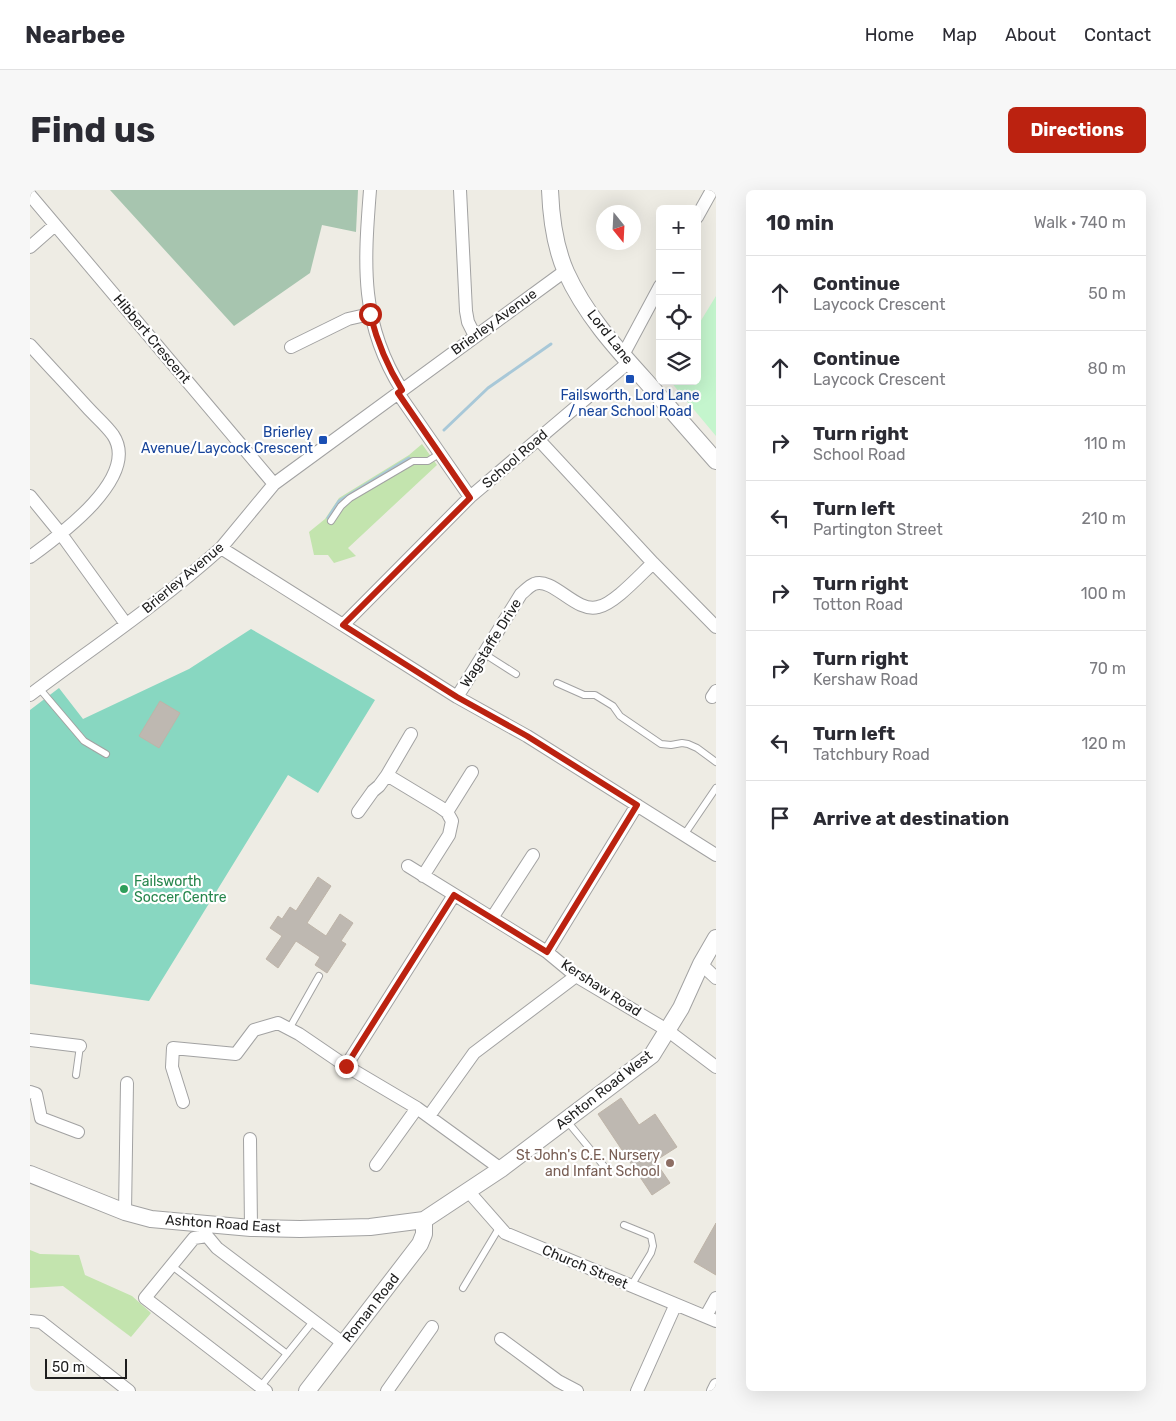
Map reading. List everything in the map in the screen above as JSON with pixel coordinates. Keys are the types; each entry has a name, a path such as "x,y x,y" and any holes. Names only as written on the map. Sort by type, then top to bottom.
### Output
{"street":[{"path":"370,190 365,252 370,314 376,340 400,392 439,454 470,498"},
{"path":"460,190 466,311 468,322 475,336"},
{"name":"Lord Lane","path":"550,190 550,208 565,271 584,305 604,334 716,460"},
{"path":"701,210 712,190"},
{"name":"Hibbert Crescent","path":"30,195 274,484"},
{"path":"30,246 55,225"},
{"name":"Brierley Avenue","path":"35,692 184,580 221,548 274,484 565,271"},
{"path":"626,358 656,294"},
{"path":"291,347 348,319 370,314"},
{"path":"30,345 114,436 119,456 112,480 100,496 61,534 30,557"},
{"name":"School Road","path":"343,625 470,498 538,439 626,358"},
{"path":"538,439 653,564 716,628"},
{"path":"30,496 61,534 126,624"},
{"path":"221,548 457,697 527,736 716,855"},
{"name":"Wagstaffe Drive","path":"457,697 521,594 534,584 548,586 579,604 588,608 596,608 611,602 653,564"},
{"path":"358,812 387,776 411,734"},
{"path":"447,812 472,772"},
{"path":"387,776 447,812 452,821 449,835 423,876"},
{"path":"547,952 637,805"},
{"path":"492,918 533,855"},
{"name":"Kershaw Road","path":"408,866 547,952 576,976 667,1030 716,1067"},
{"path":"346,1066 454,895"},
{"name":"Ashton Road West","path":"424,1220 469,1192 501,1169 652,1055 681,1008 701,964 716,938"},
{"path":"701,964 716,978"},
{"path":"429,1116 474,1053 576,976"},
{"path":"184,1102 172,1067 173,1048 236,1054 254,1030 278,1023 417,1108 501,1169"},
{"path":"30,1040 80,1046"},
{"path":"125,1212 127,1083"},
{"path":"30,1092 36,1094 41,1118 78,1132"},
{"path":"376,1165 417,1108"},
{"path":"250,1139 251,1228"},
{"name":"Ashton Road East","path":"30,1174 125,1212 205,1230 251,1228 338,1229 424,1220"},
{"name":"Church Street","path":"469,1192 505,1233 675,1306 711,1319"},
{"name":"Roman Road","path":"307,1391 420,1244 424,1234 424,1220"},
{"path":"263,1389 145,1298 194,1238 205,1230 218,1248 343,1342"},
{"path":"711,1319 716,1298"},
{"path":"637,1391 675,1306"},
{"path":"30,1322 42,1322 129,1391"},
{"path":"387,1391 432,1327"},
{"path":"501,1339 558,1381 577,1391"},
{"path":"714,1391 716,1385"}],"lane":[{"path":"331,521 341,506 358,494 413,461 428,461 439,454"},
{"path":"484,653 516,674"},
{"path":"557,683 584,694 595,695 613,706 620,716 661,744 671,746 682,743 688,744 697,748 716,762"},
{"path":"35,692 84,741 106,754"},
{"path":"684,835 716,788"},
{"path":"294,1032 319,976"},
{"path":"76,1075 80,1046"},
{"path":"566,1120 608,1171"},
{"path":"624,1224 651,1236 653,1246 652,1253 631,1286"},
{"path":"463,1288 500,1228"},
{"path":"172,1266 287,1354"},
{"path":"263,1389 287,1354 314,1320"}],"green space":[{"path":"110,190 358,190 356,232 322,225 310,273 234,326"},
{"path":"716,296 716,436 673,385 701,385 701,320"},
{"path":"422,444 437,465 348,548 356,556 334,563 328,555 314,555 309,532 325,519 339,498 409,455"},
{"name":"Failsworth Soccer Centre","path":"251,629 375,700 318,793 288,775 149,1001 30,984 30,710 59,688 83,719 189,669"},
{"path":"30,1250 40,1254 79,1255 85,1275 132,1296 151,1313 131,1337 63,1286 30,1288"}],"building":[{"path":"160,701 180,713 159,748 139,736"},
{"path":"318,877 331,886 307,923 326,936 340,914 353,923 341,941 346,944 327,973 315,965 320,957 296,941 278,968 266,959 282,936 270,928 278,916 282,919 290,907 296,911"},
{"path":"621,1098 639,1125 655,1114 677,1147 655,1161 670,1183 652,1195 598,1114"},
{"path":"716,1223 716,1275 694,1262"}],"waterway":[{"path":"444,430 488,388 551,344"},
{"path":"328,518 339,501 409,458"}],"place":[{"name":"Failsworth, Lord Lane / near School Road","path":"630,379"},
{"name":"Brierley Avenue/Laycock Crescent","path":"323,440"},
{"name":"Failsworth Soccer Centre","path":"124,889"},
{"name":"St John's C.E. Nursery and Infant School","path":"670,1163"}],"route":[{"path":"346,1066 454,895 547,952 637,805 527,736 457,697 343,625 470,498 398,393 402,390 394,378 376,340 370,314"}]}
